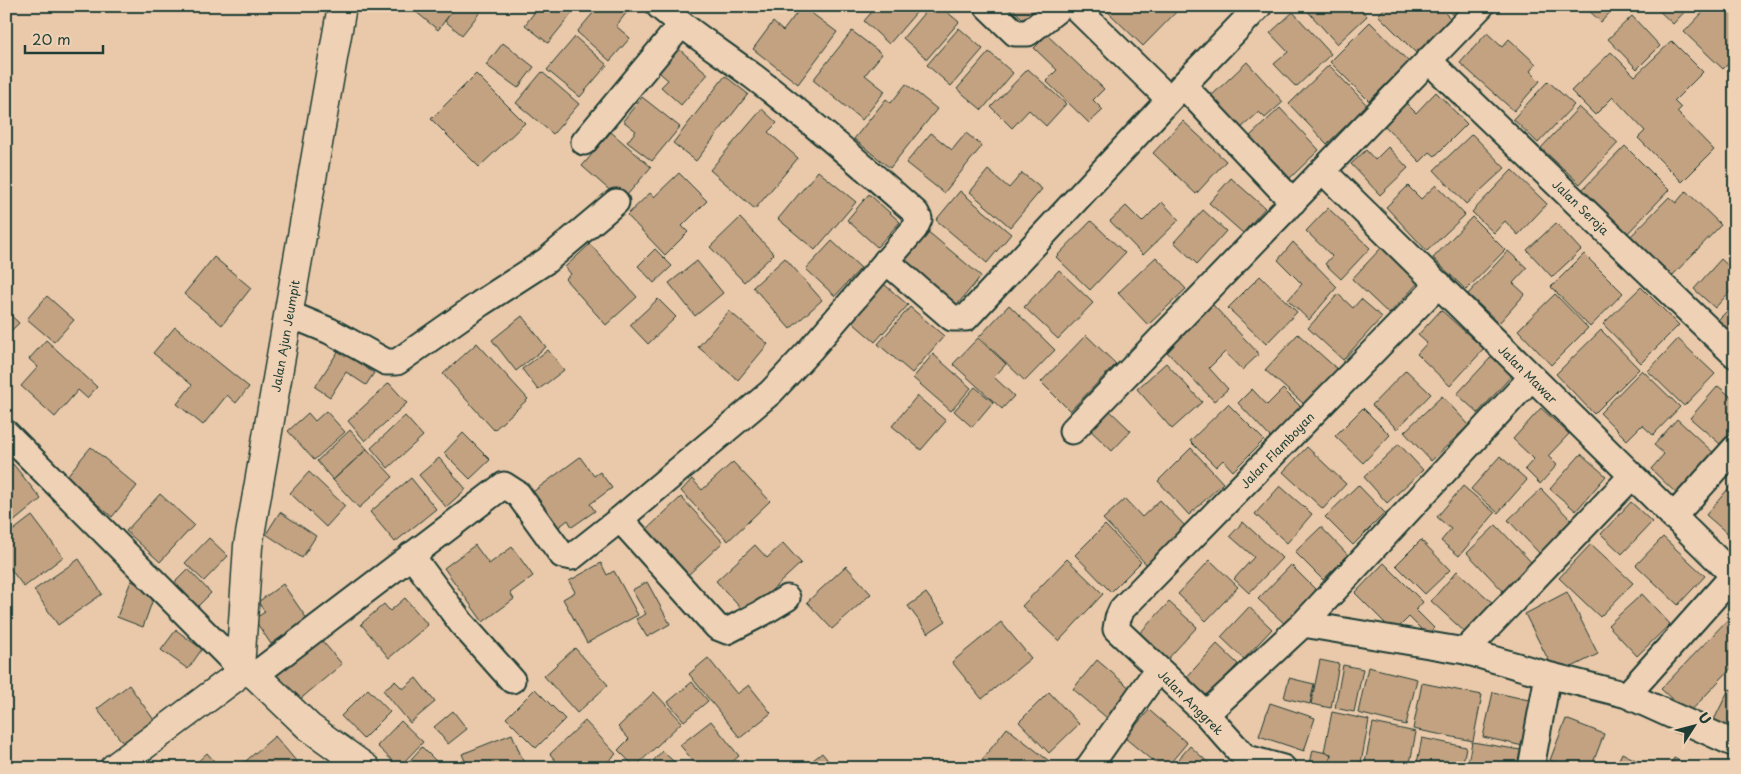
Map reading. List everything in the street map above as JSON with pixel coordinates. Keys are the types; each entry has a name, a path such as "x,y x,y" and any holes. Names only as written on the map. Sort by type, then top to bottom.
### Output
{"street":[{"name":"Jalan Ajun Jeumpit","path":"232,658 248,546 342,6"},
{"path":"232,658 411,555 504,485 518,494 562,556 572,557 771,392 810,350 914,228 919,219 916,212 754,77 681,25 659,6"},
{"path":"987,6 1015,33 1028,33 1062,6"},
{"path":"1074,6 1176,92 1294,202"},
{"path":"886,262 952,318 966,318 1176,92 1259,6"},
{"path":"1072,431 1481,6"},
{"path":"584,142 681,25"},
{"name":"Jalan Seroja","path":"1428,60 1735,355"},
{"name":"Jalan Mawar","path":"1323,170 1734,577"},
{"path":"289,314 330,332 386,362 397,362 481,303 546,261 616,202"},
{"name":"Jalan Flamboyan","path":"1118,618 1122,610 1439,284"},
{"path":"1206,714 1303,624 1531,378"},
{"path":"6,433 232,658 309,727 366,768"},
{"path":"1673,517 1735,448"},
{"path":"1465,651 1631,476"},
{"path":"620,519 718,627 722,629 727,631 788,598"},
{"path":"411,555 462,624 512,680"},
{"path":"1627,695 1734,577"},
{"name":"Jalan Anggrek","path":"1118,618 1116,629 1206,714 1246,758 1283,768"},
{"path":"1303,624 1465,651 1627,695 1735,744"},
{"path":"114,768 233,679 232,658"},
{"path":"1088,768 1158,669"},
{"path":"1531,768 1548,675"}],"building":[{"path":"409,6 456,6 438,30"},
{"path":"456,6 485,6 462,35 445,21"},
{"path":"539,6 578,6 548,43 525,25"},
{"path":"599,6 620,6 627,12 616,26 630,38 610,61 577,32"},
{"path":"802,6 837,32 798,84 753,49 773,22 783,31"},
{"path":"877,6 922,6 889,44 864,21"},
{"path":"930,6 940,6 959,22 927,59 903,38"},
{"path":"1010,6 1048,6 1029,25"},
{"path":"1102,6 1182,6 1143,46"},
{"path":"1305,6 1358,6 1367,16 1337,44"},
{"path":"1387,6 1438,6 1451,19 1416,53 1378,15"},
{"path":"1444,6 1471,6 1457,20"},
{"path":"1584,6 1616,6 1601,22"},
{"path":"1654,6 1690,6 1673,24"},
{"path":"1709,6 1735,6 1735,57 1723,69 1684,32"},
{"path":"1293,12 1331,54 1296,87 1274,64 1288,52 1270,33"},
{"path":"1632,16 1660,46 1637,69 1608,39"},
{"path":"1370,22 1409,62 1369,101 1330,62"},
{"path":"959,28 983,49 951,86 927,65"},
{"path":"852,31 882,54 865,75 885,91 862,120 813,80"},
{"path":"1487,33 1502,47 1509,39 1536,64 1530,71 1540,81 1514,111 1460,63"},
{"path":"1047,35 1104,89 1093,100 1103,110 1089,123 1046,81 1057,70 1034,48"},
{"path":"575,37 607,65 580,97 547,70"},
{"path":"1672,41 1703,72 1674,101 1681,108 1677,112 1714,150 1682,182 1638,138 1645,131 1613,97 1595,115 1571,91 1611,52 1635,76"},
{"path":"503,43 534,67 518,88 486,65"},
{"path":"673,44 708,74 681,105 661,87 668,80 653,67"},
{"path":"989,52 1013,73 982,110 957,89"},
{"path":"1247,62 1283,102 1265,118 1259,112 1240,129 1211,96"},
{"path":"1329,65 1367,105 1327,144 1289,104"},
{"path":"1028,69 1066,104 1046,126 1029,110 1012,128 991,107"},
{"path":"542,72 579,104 553,134 516,103"},
{"path":"476,74 525,123 479,167 431,119"},
{"path":"725,76 748,94 696,161 673,143"},
{"path":"1548,81 1574,105 1538,143 1513,119"},
{"path":"906,84 937,109 890,168 854,139 886,99 891,103"},
{"path":"1436,92 1467,124 1435,156 1430,152 1420,162 1383,124 1405,102 1416,113"},
{"path":"642,97 680,127 652,161 627,142 636,131 623,121"},
{"path":"1579,107 1618,143 1580,184 1541,148"},
{"path":"1280,108 1319,150 1290,178 1250,136"},
{"path":"762,109 777,123 768,132 798,158 755,209 710,170"},
{"path":"1183,121 1226,161 1196,194 1153,153"},
{"path":"611,132 651,167 622,201 582,166"},
{"path":"931,133 952,150 966,133 982,146 944,193 906,163"},
{"path":"1472,134 1505,168 1466,204 1434,170"},
{"path":"1625,146 1669,190 1627,234 1582,190"},
{"path":"1388,147 1408,168 1380,195 1351,164 1366,150 1375,160"},
{"path":"988,170 1009,188 1022,173 1042,189 1010,227 970,192"},
{"path":"1512,170 1547,204 1518,235 1505,221 1494,233 1472,212"},
{"path":"818,171 856,202 815,250 778,219"},
{"path":"679,173 707,201 682,226 688,232 665,255 627,215 650,193 654,197"},
{"path":"1231,178 1265,208 1243,233 1209,203"},
{"path":"1436,185 1465,215 1427,251 1386,207 1408,186 1421,199"},
{"path":"960,191 1011,234 987,263 936,220"},
{"path":"1686,191 1721,225 1669,279 1628,239 1669,197 1676,203"},
{"path":"869,194 900,222 877,247 847,220"},
{"path":"1162,202 1179,220 1143,255 1110,221 1126,206 1142,222"},
{"path":"1328,208 1370,248 1341,279 1325,264 1332,256 1306,231"},
{"path":"1203,210 1226,231 1197,264 1174,242"},
{"path":"1472,217 1505,250 1466,290 1433,258"},
{"path":"740,218 774,254 744,282 710,247"},
{"path":"1091,221 1125,253 1090,290 1056,257"},
{"path":"1556,223 1581,250 1552,277 1527,250"},
{"path":"926,230 981,276 957,305 903,259"},
{"path":"832,241 861,268 835,296 806,269"},
{"path":"1293,242 1337,287 1309,320 1288,300 1302,284 1278,260"},
{"path":"590,244 637,297 606,325 565,279 571,274 565,267"},
{"path":"1382,247 1419,282 1389,314 1352,279"},
{"path":"655,249 672,266 654,283 638,266"},
{"path":"1508,251 1527,268 1513,283 1525,294 1499,323 1468,294"},
{"path":"1584,254 1623,293 1590,327 1551,287"},
{"path":"214,257 251,288 222,325 184,294"},
{"path":"1156,257 1186,289 1148,325 1118,293"},
{"path":"785,258 822,300 790,329 753,287"},
{"path":"1721,259 1735,272 1735,286 1715,308 1694,289"},
{"path":"697,261 723,293 695,316 669,283"},
{"path":"1059,270 1093,303 1058,339 1024,307"},
{"path":"1260,276 1297,312 1266,344 1228,308"},
{"path":"877,278 908,305 875,342 845,316"},
{"path":"1641,287 1679,325 1641,363 1603,324"},
{"path":"1338,294 1353,308 1361,299 1382,317 1343,360 1308,328"},
{"path":"1555,294 1588,328 1551,365 1518,330"},
{"path":"47,296 74,320 54,342 27,319"},
{"path":"658,299 676,317 648,344 630,325"},
{"path":"1735,303 1735,329 1731,333 1718,320"},
{"path":"1009,305 1055,350 1025,381 979,337"},
{"path":"1213,305 1259,354 1242,370 1225,352 1209,368 1228,389 1214,401 1165,350"},
{"path":"910,307 944,336 912,373 878,344"},
{"path":"1441,310 1484,349 1450,386 1417,354 1427,343 1418,335"},
{"path":"6,311 19,323 6,336"},
{"path":"729,311 768,344 738,380 698,347"},
{"path":"522,316 546,347 516,371 492,340"},
{"path":"175,327 249,387 236,403 227,395 203,425 177,404 192,385 153,353"},
{"path":"1601,330 1639,369 1594,414 1556,374"},
{"path":"1298,334 1337,369 1305,405 1265,370"},
{"path":"1086,335 1116,364 1070,411 1041,382"},
{"path":"978,338 1006,364 994,377 1014,396 1002,409 953,364"},
{"path":"1678,339 1715,374 1684,406 1648,371"},
{"path":"46,340 97,387 87,398 78,390 55,417 21,386 38,367 29,359"},
{"path":"477,343 528,399 494,430 443,374"},
{"path":"339,350 374,373 366,385 346,372 330,397 315,387"},
{"path":"548,350 564,370 538,390 522,369"},
{"path":"933,354 971,388 951,411 913,378"},
{"path":"1494,354 1514,373 1478,413 1457,394"},
{"path":"1166,363 1202,402 1172,429 1137,389"},
{"path":"1406,370 1431,394 1397,429 1372,405"},
{"path":"1642,370 1680,407 1653,435 1642,425 1627,440 1600,413"},
{"path":"389,383 407,403 365,441 348,421"},
{"path":"1718,386 1735,400 1735,442 1727,450 1690,418"},
{"path":"975,387 993,402 972,427 954,411"},
{"path":"1252,389 1267,405 1283,389 1301,407 1270,437 1238,403"},
{"path":"917,396 946,421 921,450 892,426"},
{"path":"1442,396 1469,425 1431,461 1404,432"},
{"path":"1228,404 1264,440 1233,471 1223,460 1216,467 1190,441"},
{"path":"1107,408 1131,431 1112,451 1088,428"},
{"path":"1363,408 1390,435 1363,463 1335,436"},
{"path":"1541,408 1569,434 1548,456 1557,465 1540,484 1525,469 1534,459 1513,439"},
{"path":"326,411 345,432 314,460 288,431 308,413 315,421"},
{"path":"405,416 423,436 388,468 371,448"},
{"path":"1677,419 1717,456 1680,497 1651,469 1664,454 1654,445"},
{"path":"350,430 367,449 333,480 317,461"},
{"path":"463,433 490,460 470,479 444,453"},
{"path":"1399,444 1423,470 1387,503 1364,477"},
{"path":"91,447 137,486 112,517 66,477"},
{"path":"1307,447 1346,484 1323,509 1283,472"},
{"path":"1191,448 1223,483 1189,515 1158,481"},
{"path":"367,449 393,477 359,508 333,480"},
{"path":"1581,454 1606,476 1576,511 1550,489"},
{"path":"1500,456 1527,480 1498,513 1471,489"},
{"path":"580,457 594,476 600,472 612,488 590,504 595,511 572,527 568,520 556,529 530,494"},
{"path":"439,458 466,489 446,507 419,475"},
{"path":"733,462 770,501 728,541 681,491 692,479 702,490"},
{"path":"13,464 41,499 6,528 6,470"},
{"path":"309,472 345,506 326,527 290,493"},
{"path":"411,478 436,509 395,542 370,512"},
{"path":"1733,483 1735,484 1735,540 1706,515"},
{"path":"1358,485 1385,513 1353,545 1325,517"},
{"path":"1280,486 1312,514 1287,543 1255,514"},
{"path":"1463,486 1495,513 1459,556 1441,541 1451,529 1437,517"},
{"path":"1541,489 1574,523 1541,555 1508,520"},
{"path":"160,494 194,525 160,562 126,531"},
{"path":"681,497 723,542 687,576 645,531"},
{"path":"1125,499 1142,517 1160,500 1186,527 1147,565 1103,519"},
{"path":"1631,502 1652,522 1622,554 1601,534"},
{"path":"280,512 316,536 302,558 266,534"},
{"path":"32,516 63,557 24,587 6,563 6,536"},
{"path":"1243,522 1282,558 1249,593 1234,579 1254,557 1230,536"},
{"path":"1105,525 1141,562 1111,592 1075,555"},
{"path":"1496,525 1532,563 1504,592 1467,553"},
{"path":"1321,527 1348,555 1323,580 1295,552"},
{"path":"1663,537 1705,576 1678,605 1636,565"},
{"path":"209,538 228,556 204,581 185,563"},
{"path":"1421,540 1450,570 1425,594 1396,565"},
{"path":"783,543 801,563 746,614 716,581 755,545 767,558"},
{"path":"1591,544 1633,583 1600,617 1559,578"},
{"path":"475,545 489,564 512,547 533,576 510,593 514,599 483,622 444,568"},
{"path":"79,559 102,594 58,625 34,590"},
{"path":"1067,559 1103,594 1059,641 1022,606"},
{"path":"1210,560 1238,587 1206,621 1178,594"},
{"path":"601,563 607,575 614,571 638,615 587,643 563,599 575,592 569,581"},
{"path":"1384,563 1423,602 1416,610 1434,628 1427,635 1409,617 1394,632 1355,593"},
{"path":"1291,565 1319,593 1287,626 1258,599"},
{"path":"846,566 871,594 832,629 807,602"},
{"path":"188,569 211,593 193,611 170,587"},
{"path":"1457,571 1494,604 1467,634 1431,601"},
{"path":"131,581 156,591 143,627 117,617"},
{"path":"647,582 670,624 647,637 636,619 646,614 632,590"},
{"path":"283,584 307,619 271,644 254,619 265,612 258,602"},
{"path":"1567,592 1598,654 1556,675 1525,614"},
{"path":"926,593 946,621 928,633 908,606"},
{"path":"1642,594 1670,624 1637,656 1608,625"},
{"path":"405,598 428,625 389,658 361,624 384,604 390,611"},
{"path":"1169,602 1197,627 1165,662 1137,636"},
{"path":"1249,607 1272,629 1244,659 1221,637"},
{"path":"1735,612 1735,664 1688,714 1661,689"},
{"path":"1001,622 1031,658 982,699 952,662"},
{"path":"176,630 202,649 188,669 161,650"},
{"path":"317,635 342,664 298,701 273,672"},
{"path":"1217,644 1238,664 1206,698 1185,679"},
{"path":"575,648 608,685 577,713 544,676"},
{"path":"708,658 737,694 749,685 771,713 740,738 689,674"},
{"path":"1097,660 1131,689 1107,718 1073,689"},
{"path":"1320,660 1339,664 1331,708 1311,704"},
{"path":"1343,665 1363,669 1354,712 1335,708"},
{"path":"1368,667 1417,679 1406,725 1358,713"},
{"path":"416,678 435,702 410,723 383,690 395,681 403,689"},
{"path":"1289,678 1314,684 1310,704 1284,698"},
{"path":"692,682 708,701 684,721 668,702"},
{"path":"1422,683 1482,695 1473,741 1413,729"},
{"path":"129,685 154,720 123,743 97,709"},
{"path":"368,689 390,712 363,739 341,716"},
{"path":"535,689 565,719 536,748 506,718"},
{"path":"1729,689 1735,691 1735,733 1713,722"},
{"path":"654,692 682,722 635,767 618,750 629,739 618,727"},
{"path":"1049,692 1079,724 1049,753 1019,722"},
{"path":"1493,692 1533,701 1523,746 1483,737"},
{"path":"1270,703 1315,718 1304,751 1259,736"},
{"path":"1149,710 1187,743 1166,768 1161,768 1125,738"},
{"path":"453,711 467,729 448,744 434,727"},
{"path":"1332,712 1369,720 1360,768 1348,768 1329,764 1331,754 1324,752"},
{"path":"1566,719 1604,734 1591,768 1569,768 1550,760"},
{"path":"401,721 423,742 399,767 377,746"},
{"path":"585,721 616,754 601,768 562,768 550,754"},
{"path":"711,721 739,756 725,768 699,768 680,745"},
{"path":"1373,723 1416,732 1409,768 1364,768"},
{"path":"1007,728 1049,761 1044,768 981,768 978,765"},
{"path":"512,734 526,768 468,768 462,754"},
{"path":"275,736 302,768 241,768 240,766"},
{"path":"1422,738 1466,747 1462,768 1416,768"},
{"path":"1472,742 1527,751 1524,768 1467,768"},
{"path":"1190,746 1214,768 1171,768"},
{"path":"422,747 438,763 433,768 403,768"},
{"path":"1313,750 1331,754 1328,768 1309,768"},
{"path":"662,751 681,768 647,768"},
{"path":"207,753 220,768 191,768"},
{"path":"822,753 834,768 803,768"},
{"path":"1622,753 1651,768 1615,768"},
{"path":"1674,758 1693,768 1669,768"},
{"path":"745,760 752,768 735,768"}]}
